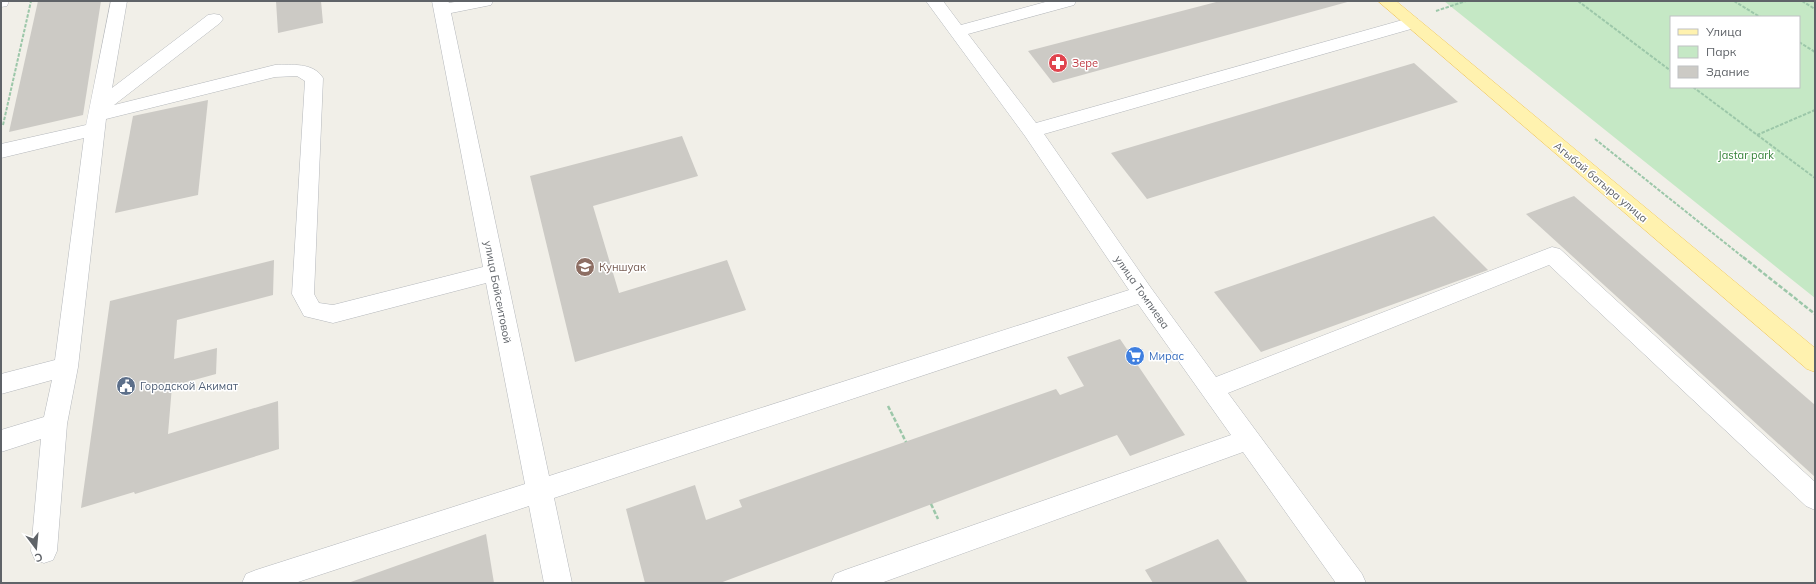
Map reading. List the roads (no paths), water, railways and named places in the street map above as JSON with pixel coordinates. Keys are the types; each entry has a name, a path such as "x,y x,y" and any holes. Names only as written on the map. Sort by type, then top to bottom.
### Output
{"main road":[{"name":"Агыбай батыра улица","path":"1386,1 1815,362"}],"street":[{"path":"44,551 55,424 66,367 97,117 119,1"},
{"path":"441,6 485,1"},
{"name":"улица Томпиева","path":"934,1 1032,131 1143,294 1352,583"},
{"path":"958,31 1068,1"},
{"name":"улица Байсеитовой","path":"441,6 558,583"},
{"path":"97,117 214,19"},
{"path":"1032,131 1412,23"},
{"path":"1,151 97,117 275,71 300,70 314,78 303,294 312,310 333,314 494,272"},
{"path":"1211,389 1552,255 1815,498"},
{"path":"256,583 1143,294"},
{"path":"1,384 66,367"},
{"path":"1,441 55,424"},
{"path":"846,583 1248,440"}],"place":[{"name":"Зере","path":"1058,63"},
{"name":"Куншуак","path":"585,267"},
{"name":"Мирас","path":"1135,356"},
{"name":"Городской Акимат","path":"126,386"}],"park label":[{"name":"Jastar park","path":"1746,155"}]}
